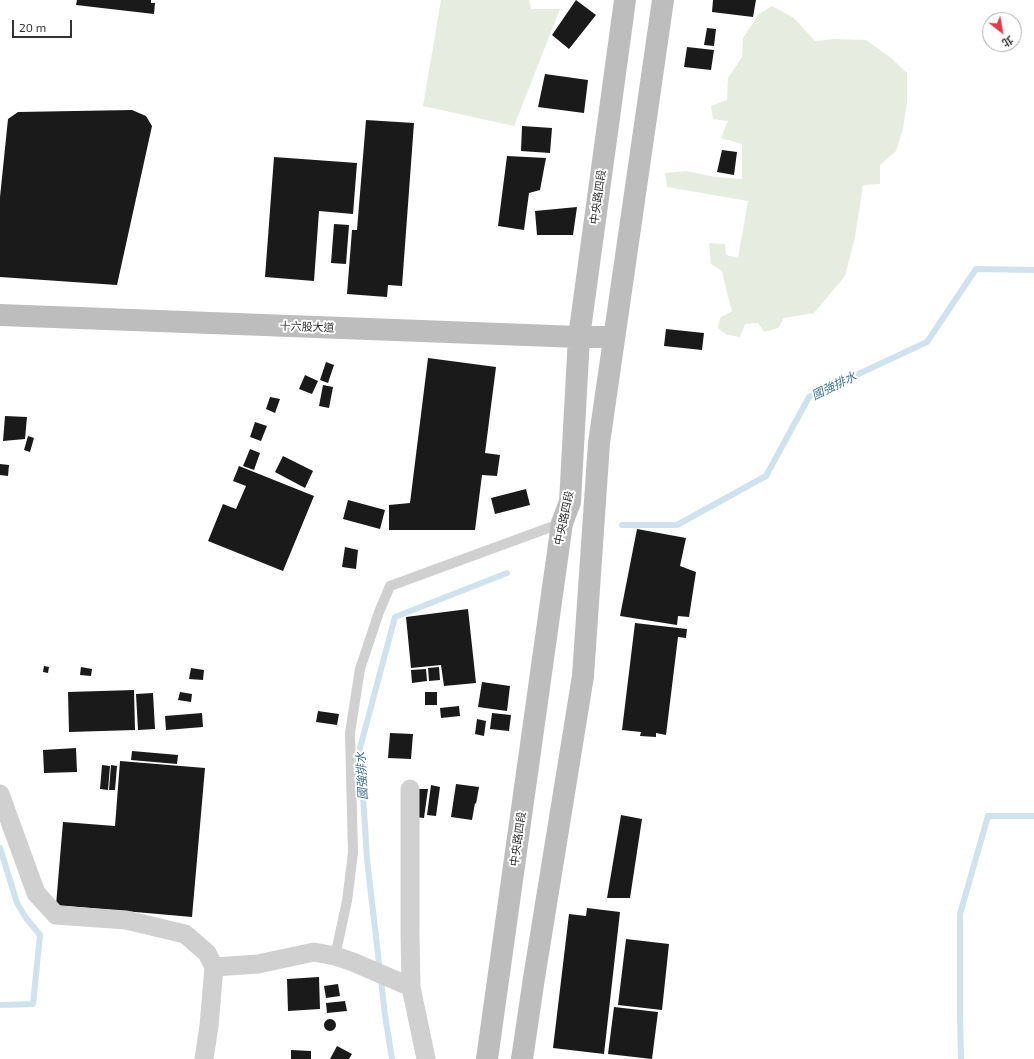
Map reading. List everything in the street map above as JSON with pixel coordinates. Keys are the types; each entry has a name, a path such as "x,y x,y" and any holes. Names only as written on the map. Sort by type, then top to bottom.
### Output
{"street":[{"name":"中央路四段","path":"487,1059 562,523 570,502 579,337 625,0"},
{"path":"522,1059 583,676 599,443 663,0"},
{"name":"十六股大道","path":"0,315 579,337 614,337"},
{"path":"410,789 410,932 412,987 426,1059"},
{"path":"0,794 36,893 56,915 126,920 186,934 207,953 214,967 209,1026 204,1059"},
{"path":"214,967 258,964 314,952 335,956 353,962 412,987"}],"lane":[{"path":"335,956 347,901 353,852 350,733 360,669 379,612 390,586 562,523"}],"shaded area":[{"path":"441,0 529,0 531,9 560,9 514,126 423,106"},
{"path":"772,6 794,18 815,41 835,39 866,40 891,58 907,73 907,102 903,129 896,151 880,165 880,184 863,185 855,237 845,276 814,313 784,318 778,328 764,332 758,323 745,324 740,337 727,335 718,328 720,318 732,311 722,271 711,264 709,243 725,244 726,255 738,258 748,201 667,187 665,173 686,171 715,177 742,179 742,144 721,138 728,121 713,119 711,106 727,100 728,78 742,57 743,38 759,14"}],"building":[{"path":"77,0 151,0 151,3 155,3 154,14 76,5"},
{"path":"576,0 596,15 569,49 552,35"},
{"path":"713,0 756,0 753,17 712,12"},
{"path":"707,28 716,29 714,46 704,45"},
{"path":"687,47 714,50 711,70 684,67"},
{"path":"545,74 588,80 584,113 538,107"},
{"path":"132,110 146,116 152,126 117,285 0,277 0,197 8,119 18,112"},
{"path":"366,120 414,123 402,286 388,285 387,297 347,294 352,230 357,230"},
{"path":"522,126 552,128 550,153 521,151"},
{"path":"722,150 737,152 734,175 717,172"},
{"path":"507,156 546,158 540,190 529,193 524,230 498,226"},
{"path":"274,157 357,163 353,214 319,211 314,281 265,277"},
{"path":"577,207 573,235 537,235 535,211"},
{"path":"334,224 349,225 346,264 331,263"},
{"path":"666,329 704,333 702,350 664,346"},
{"path":"428,358 496,367 485,453 500,455 497,476 482,475 475,530 389,530 389,505 410,503"},
{"path":"326,362 334,365 328,383 320,380"},
{"path":"305,375 318,381 312,394 299,389"},
{"path":"323,385 333,387 329,408 319,406"},
{"path":"270,397 280,399 275,413 266,409"},
{"path":"5,416 27,417 25,439 3,441"},
{"path":"255,422 267,426 261,441 250,437"},
{"path":"28,436 34,438 30,452 24,450"},
{"path":"250,449 260,453 254,470 243,466"},
{"path":"283,456 313,471 305,488 275,472"},
{"path":"0,464 9,465 8,476 0,475"},
{"path":"239,466 314,496 283,571 208,541 223,504 236,509 246,486 233,481"},
{"path":"526,489 530,505 495,514 491,498"},
{"path":"348,500 385,510 380,529 343,519"},
{"path":"637,529 686,538 680,566 696,572 689,617 678,616 677,625 620,616"},
{"path":"345,547 358,550 356,569 342,567"},
{"path":"468,609 476,683 444,686 441,665 411,668 406,617"},
{"path":"635,623 687,629 686,638 678,637 666,735 656,733 656,737 640,736 641,732 622,730"},
{"path":"44,666 49,667 48,673 43,672"},
{"path":"81,667 92,669 91,676 80,675"},
{"path":"439,667 440,680 429,681 428,668"},
{"path":"191,668 204,670 203,680 189,679"},
{"path":"426,669 427,681 412,683 411,670"},
{"path":"482,682 510,686 507,711 478,707"},
{"path":"134,690 135,730 69,732 68,692"},
{"path":"180,692 192,694 191,702 178,700"},
{"path":"425,692 437,692 437,705 425,705"},
{"path":"153,693 155,729 138,730 136,694"},
{"path":"459,706 460,716 441,718 440,708"},
{"path":"318,711 339,714 337,725 316,722"},
{"path":"202,713 203,727 166,730 165,716"},
{"path":"492,713 511,715 509,731 490,729"},
{"path":"477,719 486,721 484,736 475,734"},
{"path":"390,733 413,734 411,759 388,758"},
{"path":"76,748 77,772 44,773 43,750"},
{"path":"132,751 178,755 177,764 131,760"},
{"path":"120,761 205,768 192,917 56,905 63,822 115,826"},
{"path":"102,765 110,766 108,790 100,789"},
{"path":"111,765 117,766 115,790 109,790"},
{"path":"456,784 479,787 472,820 451,817"},
{"path":"431,785 440,787 436,816 427,815"},
{"path":"418,789 428,789 424,818 415,817"},
{"path":"621,815 642,819 630,898 607,898"},
{"path":"587,908 620,912 604,1054 553,1048 569,914 586,916"},
{"path":"626,939 669,944 662,1010 618,1005"},
{"path":"319,977 320,1009 288,1011 287,979"},
{"path":"338,984 340,996 326,998 324,986"},
{"path":"345,1001 347,1011 327,1013 326,1003"},
{"path":"614,1007 658,1012 652,1059 608,1054"},
{"path":"328,1019 332,1019 336,1025 332,1031 328,1031 324,1027 324,1023"},
{"path":"337,1046 352,1054 349,1059 330,1059"},
{"path":"291,1050 311,1051 311,1059 291,1059"}],"waterway":[{"name":"國強排水","path":"622,525 677,525 766,476 809,397 927,342 976,269 1034,270"},
{"name":"國強排水","path":"392,1059 385,1015 367,859 360,748 395,617 507,573"},
{"path":"961,1059 960,914 988,816 1034,816"},
{"path":"0,848 17,903 26,918 40,935 33,1004 0,1005"}]}
